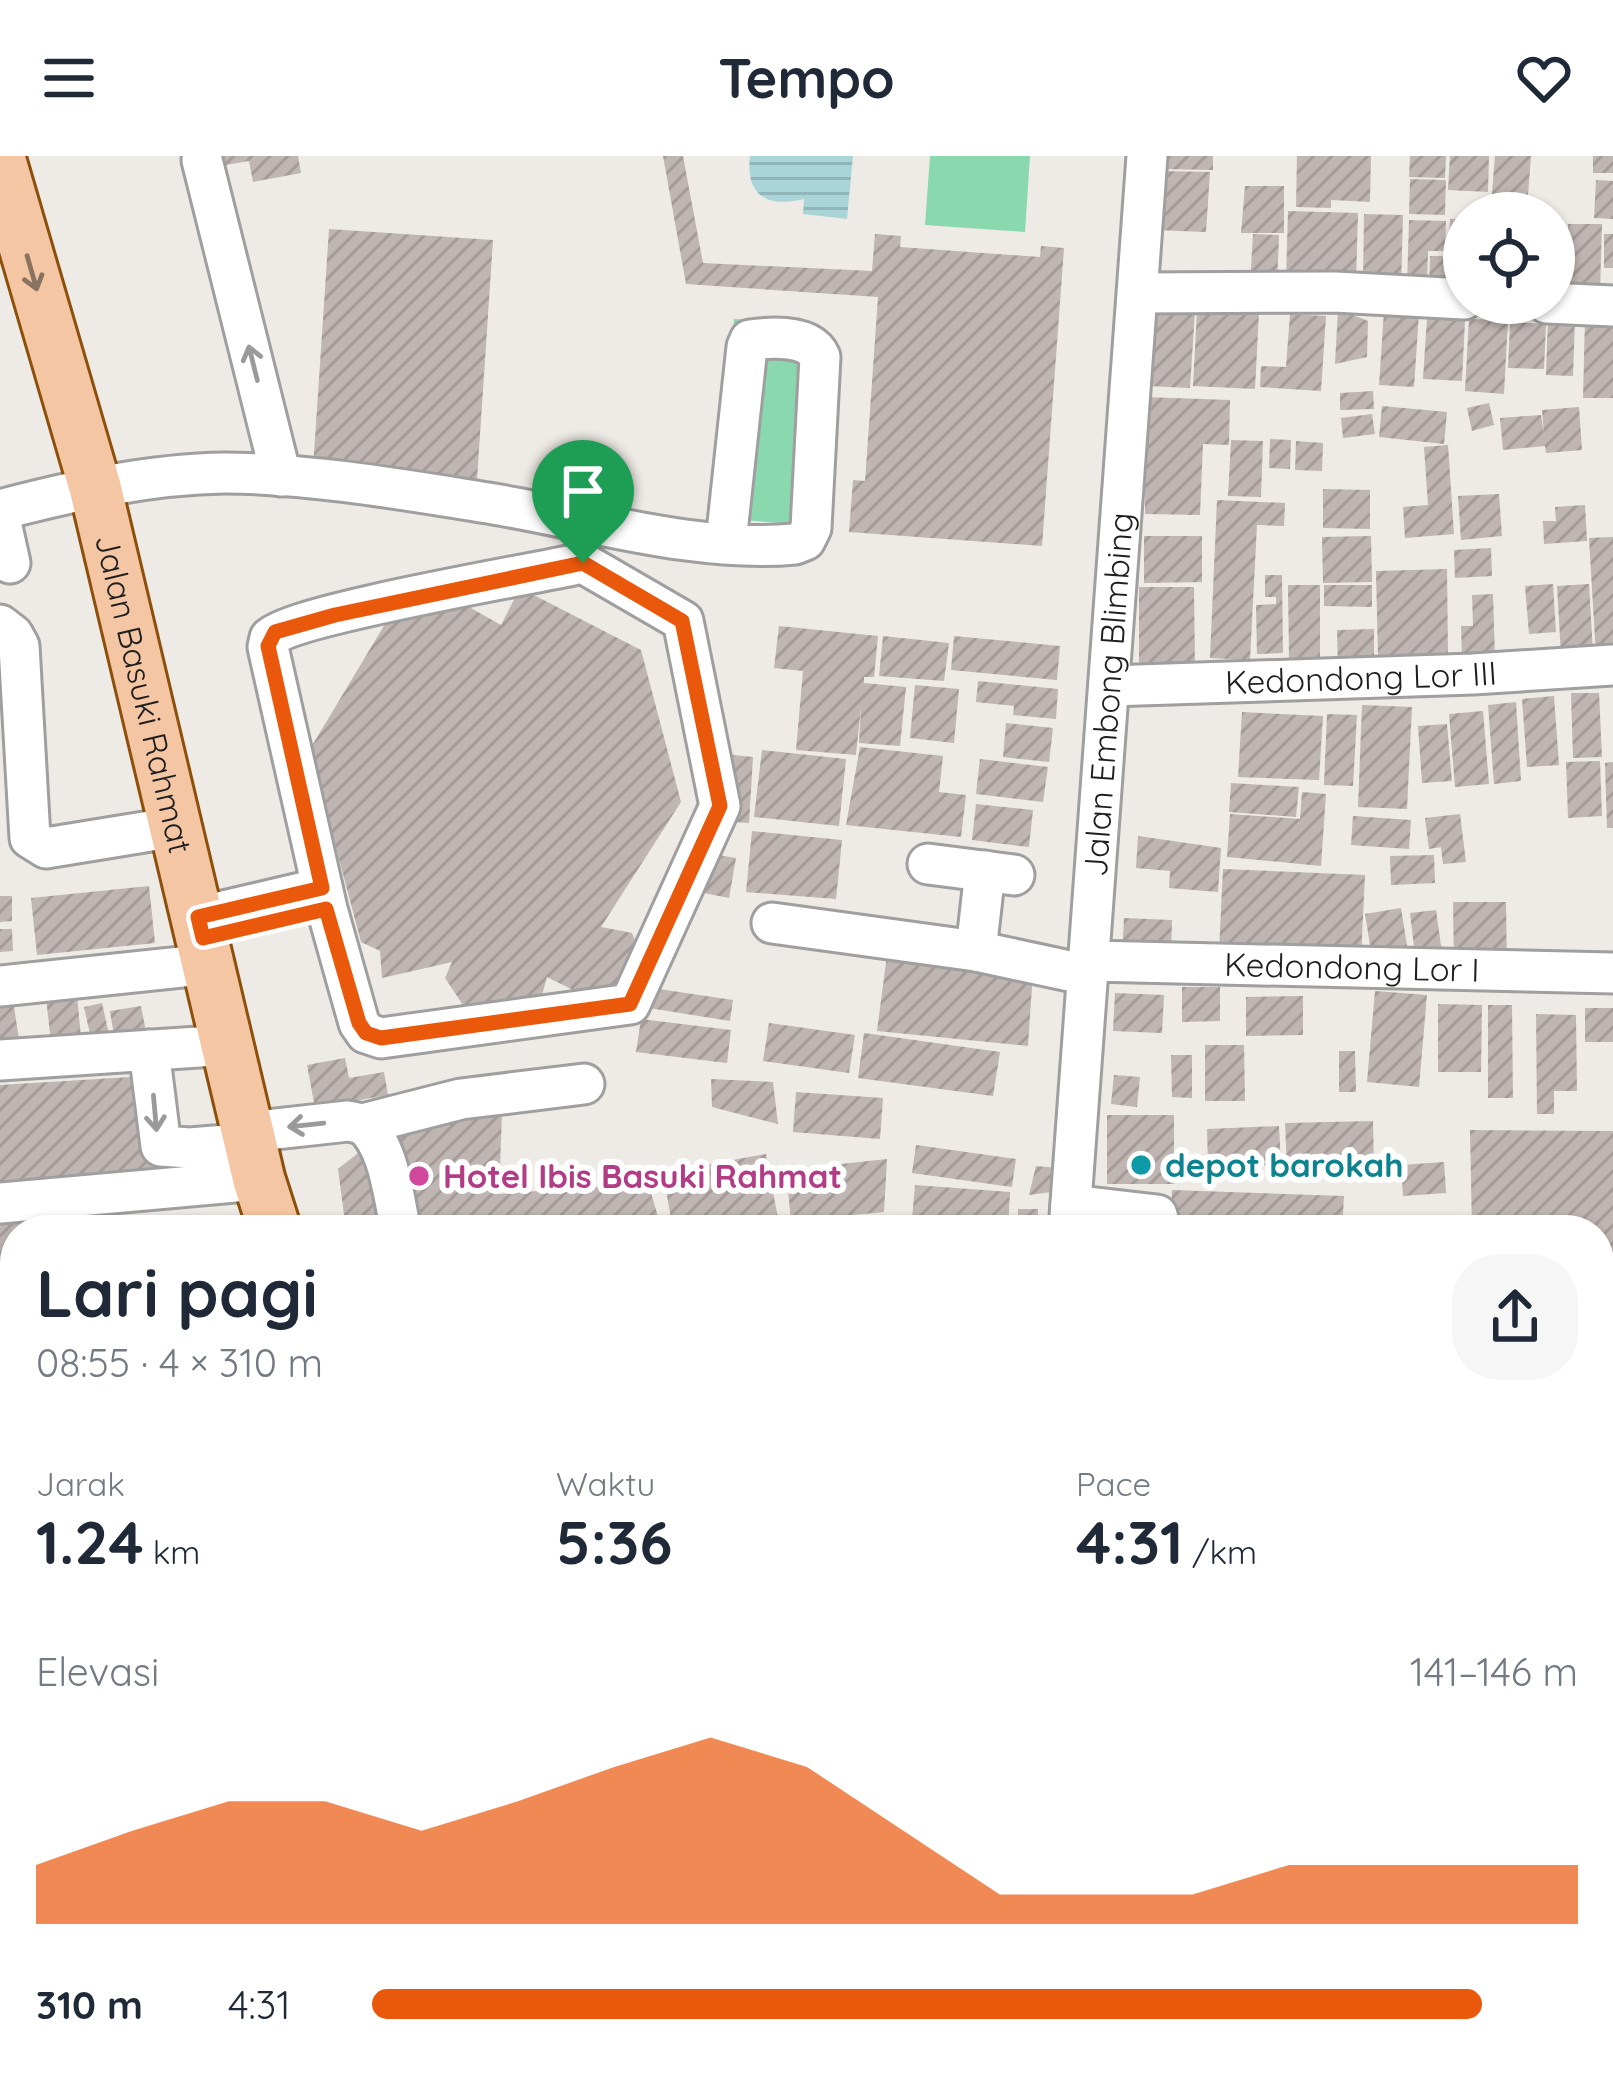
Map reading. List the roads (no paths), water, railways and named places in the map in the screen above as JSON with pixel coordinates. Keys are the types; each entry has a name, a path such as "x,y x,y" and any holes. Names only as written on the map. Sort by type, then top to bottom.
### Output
{"main road":[{"name":"Jalan Basuki Rahmat","path":"0,161 94,487 271,1215"}],"street":[{"name":"Jalan Embong Blimbing","path":"1070,1215 1147,156"},
{"path":"202,160 281,476"},
{"path":"1139,293 1335,292 1443,298"},
{"path":"1575,304 1613,306"},
{"path":"10,563 0,514 94,487 222,473 281,476 488,503 627,530 726,542 795,544 805,540 811,528 820,357 808,342 758,338 747,347 726,542"},
{"path":"583,563 682,621 720,806 630,1004 381,1038 366,1033 359,1023 324,899 268,646 275,632 583,563"},
{"path":"0,625 14,634 19,646 30,838 46,848 175,827"},
{"name":"Kedondong Lor III","path":"1109,686 1613,665"},
{"path":"928,863 1000,873 976,951"},
{"path":"0,986 204,940 324,899"},
{"name":"Kedondong Lor I","path":"772,923 1090,968 1613,973"},
{"path":"0,1060 229,1045"},
{"path":"149,1050 160,1146 253,1152"},
{"path":"0,1203 253,1152 348,1121 363,1124 461,1100 584,1084"},
{"path":"363,1124 372,1131 383,1158 397,1215"}],"water":[{"path":"750,156 853,156 847,219 803,214 804,199 780,202 762,196 751,181"}],"place":[{"name":"depot barokah","path":"1141,1165"},
{"name":"Hotel Ibis Basuki Rahmat","path":"419,1176"}]}
